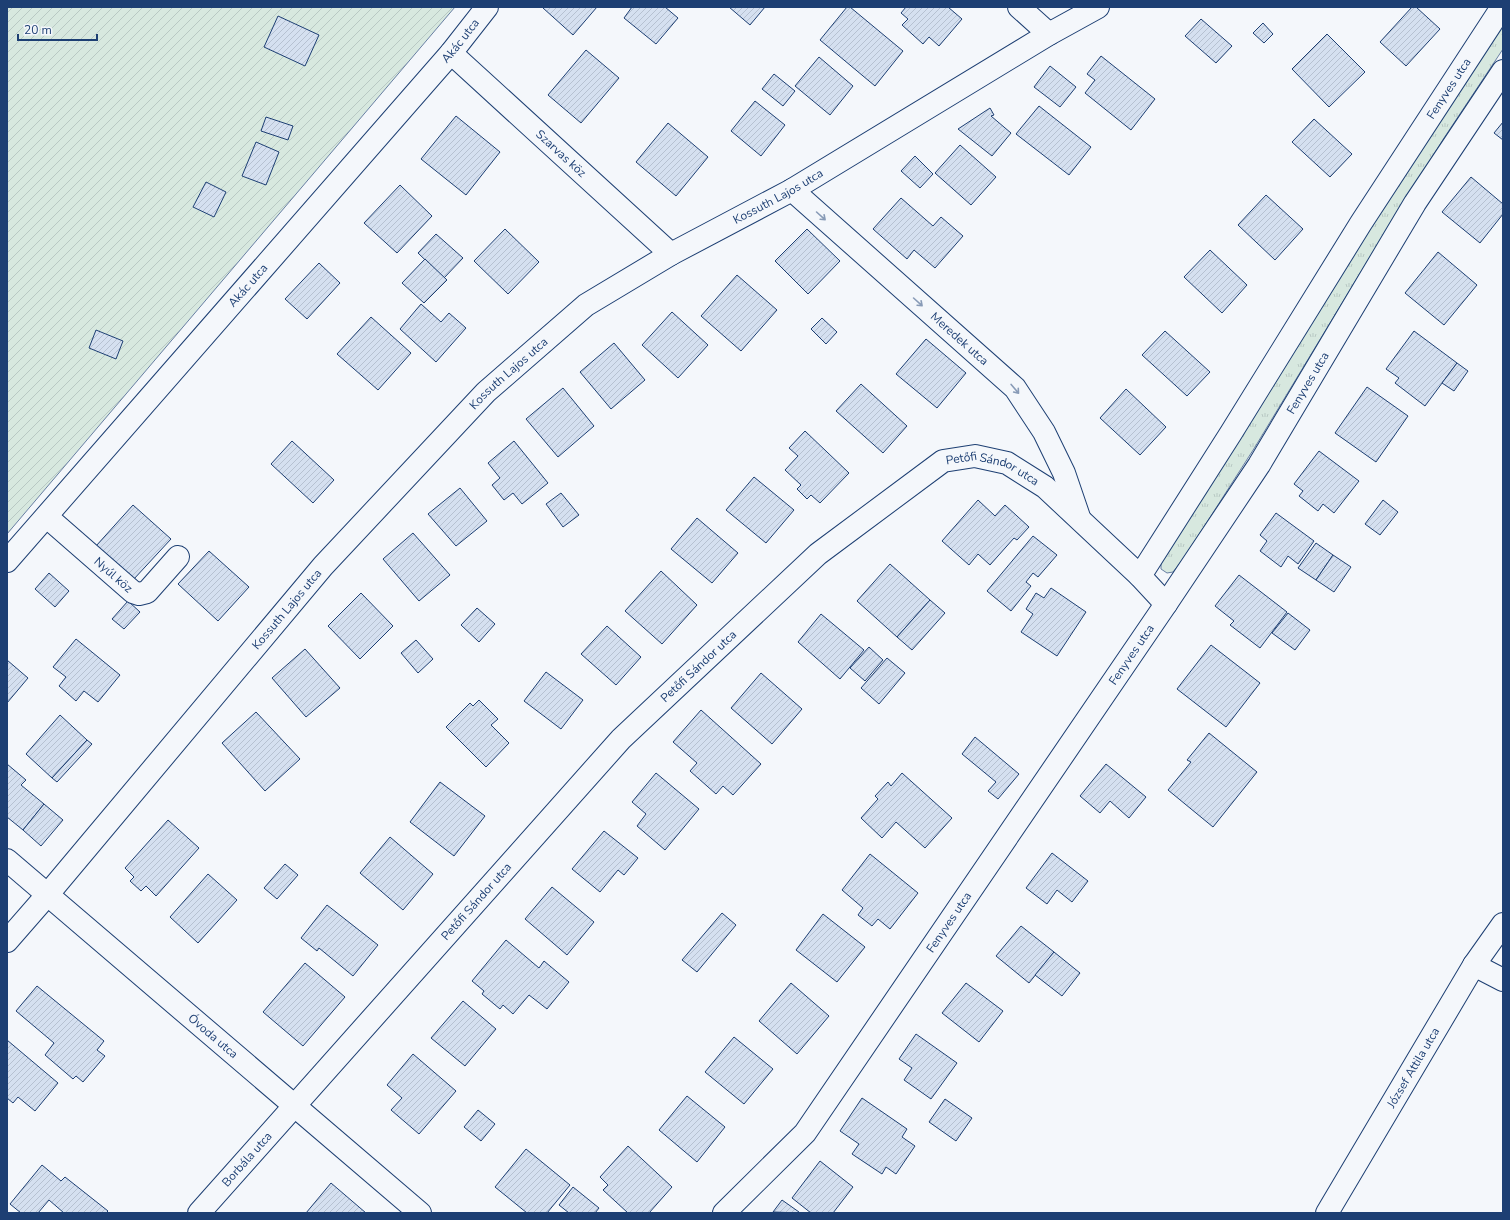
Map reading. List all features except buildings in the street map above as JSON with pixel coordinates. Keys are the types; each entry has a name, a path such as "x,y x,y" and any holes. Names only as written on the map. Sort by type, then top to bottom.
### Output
{"street":[{"name":"Akác utca","path":"7,562 157,388 451,53 487,7"},
{"path":"1019,7 1049,34"},
{"name":"Kossuth Lajos utca","path":"7,941 323,566 486,392 586,305 671,254 792,190 1049,34 1098,7"},
{"name":"Fenyves utca","path":"1140,576 1231,433 1361,223 1502,7"},
{"name":"Szarvas köz","path":"451,53 671,254"},
{"name":"Fenyves utca","path":"724,1213 805,1133 1166,604 1259,465 1415,203 1503,71"},
{"name":"Meredek utca","path":"792,190 1014,388 1044,432 1064,473 1081,521"},
{"name":"Petőfi Sándor utca","path":"294,1105 621,739 818,554 943,461 975,456 1007,463 1045,487 1140,576 1166,604"},
{"name":"Nyúl köz","path":"47,517 133,592 139,594 147,592 178,557"},
{"name":"Óvoda utca","path":"7,860 420,1213"},
{"name":"József Attila utca","path":"1327,1213 1474,965 1503,924"},
{"path":"1474,965 1503,980"},
{"name":"Borbála utca","path":"199,1213 294,1105"}],"green space":[{"path":"7,7 455,7 7,534"},
{"path":"1503,20 1503,49 1444,138 1255,447 1184,558 1173,572 1167,573 1161,569 1161,560 1339,272"}]}
